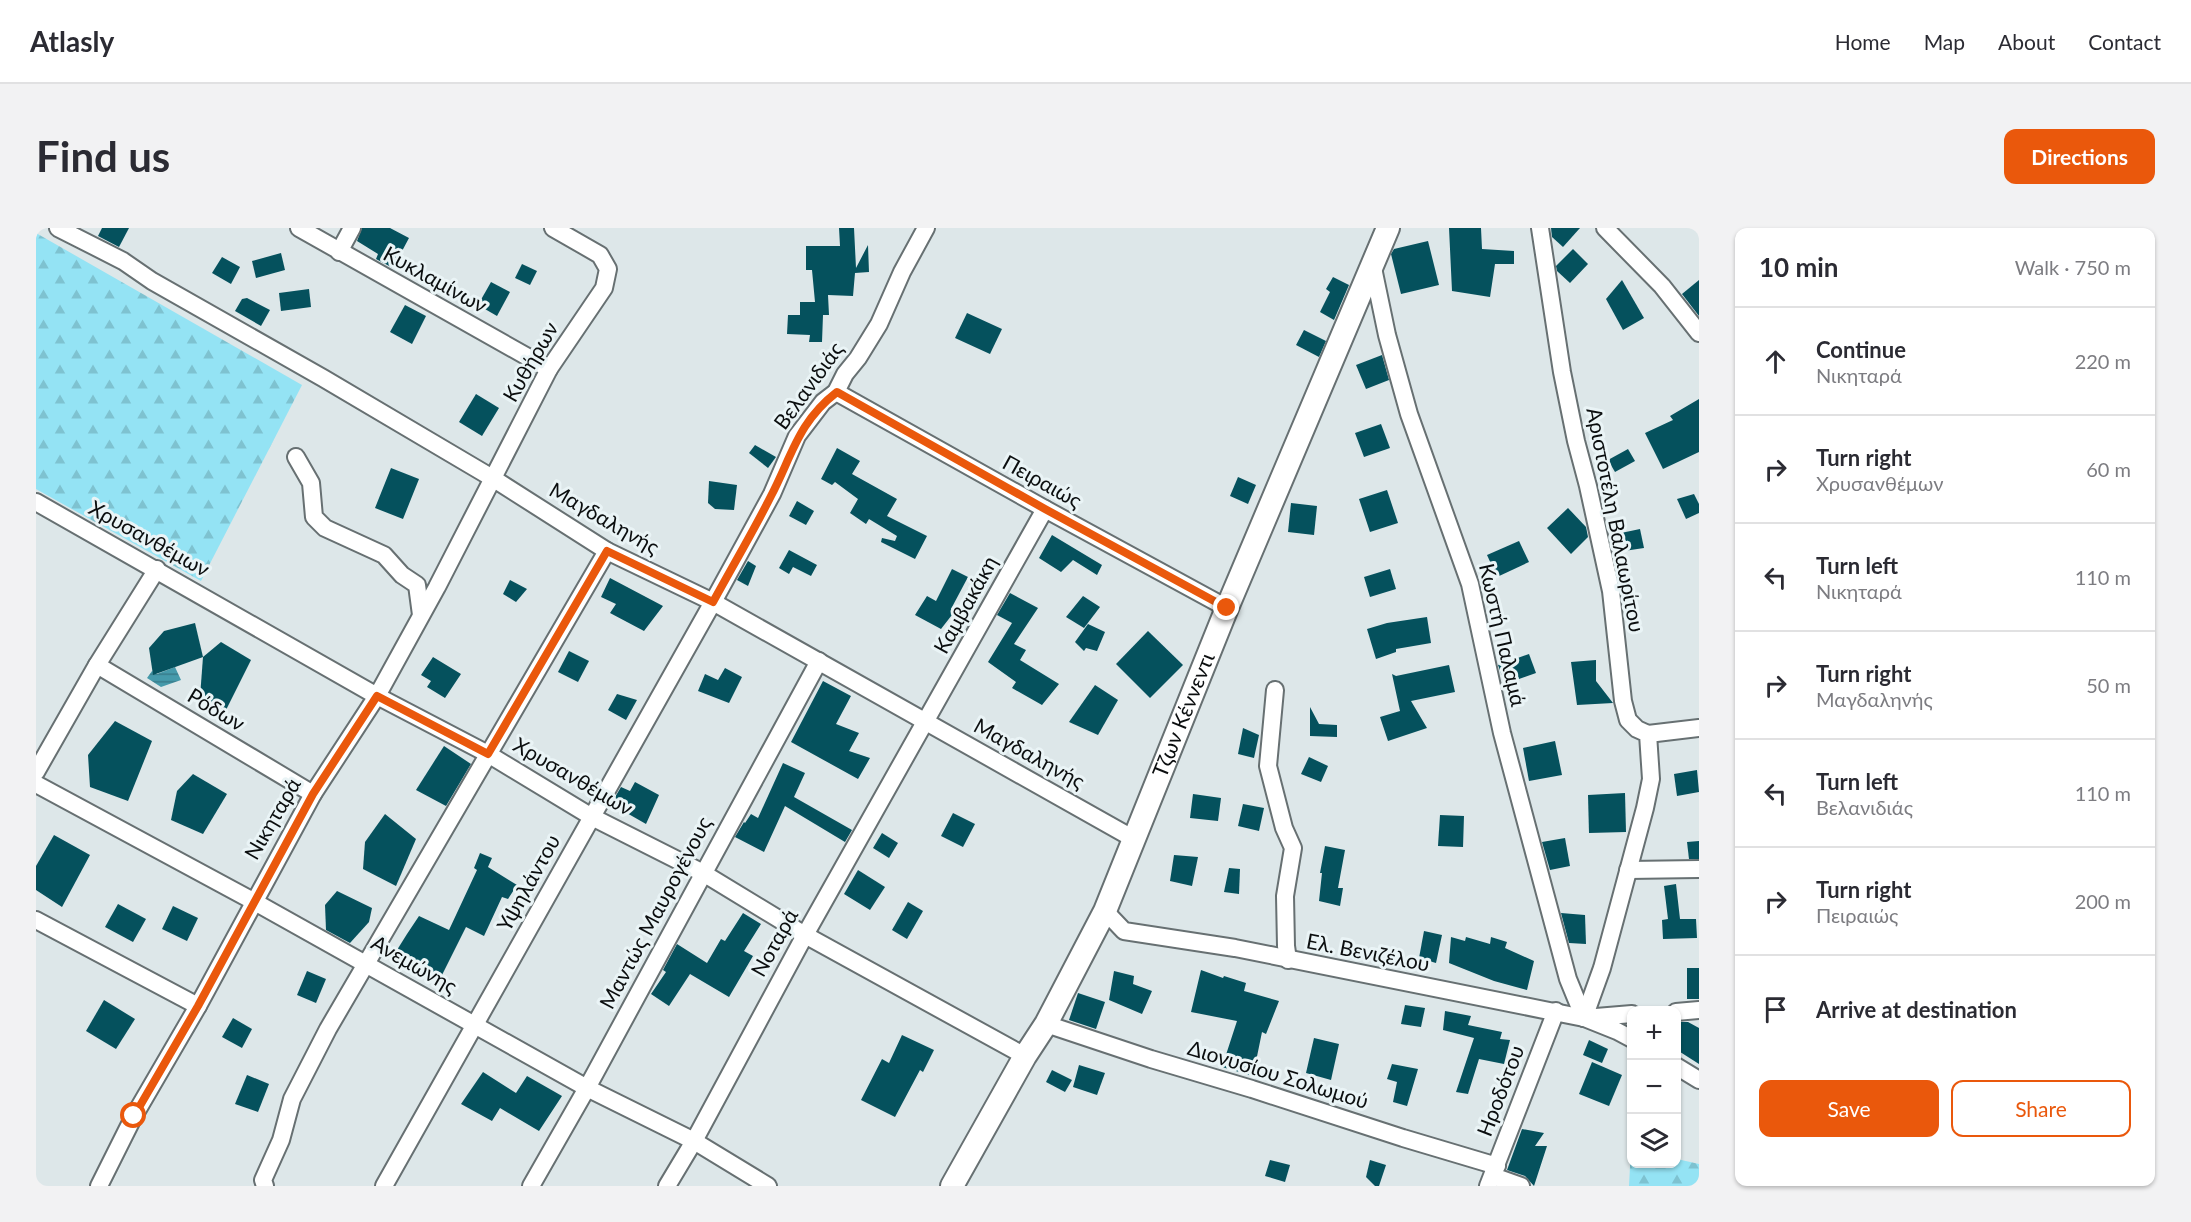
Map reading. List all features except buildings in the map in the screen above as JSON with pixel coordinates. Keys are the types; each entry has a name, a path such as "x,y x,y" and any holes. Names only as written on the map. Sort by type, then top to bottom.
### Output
{"street":[{"name":"Μαγδαληνής","path":"58,228 123,261 152,281 323,378 494,479 607,551 713,602 1134,839"},
{"name":"Κυκλαμίνων","path":"299,228 549,369"},
{"path":"339,252 352,228"},
{"name":"Κυθήρων","path":"494,479 549,369 604,288 608,269 600,255 553,228"},
{"name":"Βελανιδιάς","path":"713,602 772,494 798,436 823,402 837,392 845,374 879,324 902,272 926,228"},
{"name":"Τζων Κέννεντι","path":"952,1186 1025,1056 1046,1024 1104,911 1227,608 1388,228"},
{"name":"Αριστοτέλη Βαλαωρίτου","path":"1540,228 1576,441 1611,591 1623,700 1628,720 1637,729 1648,734"},
{"path":"1605,228 1662,286 1699,333"},
{"name":"Κωστή Παλαμά","path":"1372,263 1387,335 1409,414 1470,584 1502,733 1569,979 1584,1018"},
{"name":"Πειραιώς","path":"837,392 1227,608"},
{"path":"296,457 311,483 314,517 325,528 384,555 402,575 417,585 421,615"},
{"name":"Νικηταρά","path":"99,1186 134,1116 198,1006 253,901 313,794 377,696 494,479"},
{"name":"Χρυσανθέμων","path":"36,501 377,696 488,754 592,817 703,873 805,935 1025,1056"},
{"name":"Καμβακάκη","path":"925,722 1045,509"},
{"path":"264,1183 281,1140 292,1099 328,1029 607,551"},
{"path":"36,772 97,665 157,569"},
{"name":"Υψηλάντου","path":"384,1186 713,602"},
{"name":"Μαντώς Μαυρογένους","path":"531,1186 587,1088 819,662"},
{"name":"Ρόδων","path":"97,665 313,794"},
{"path":"1275,690 1268,766 1284,828 1293,848 1285,896 1288,960"},
{"name":"Νοταρά","path":"668,1186 925,722"},
{"path":"1627,1036 1584,1018 1602,968 1645,808 1650,779 1648,734 1699,728"},
{"name":"Ανεμώνης","path":"36,784 253,901 587,1088 694,1141 768,1186"},
{"path":"1628,870 1699,869"},
{"name":"Ελ. Βενιζέλου","path":"1104,911 1124,932 1235,948 1584,1018 1627,1014"},
{"path":"36,921 198,1006"},
{"path":"1681,1012 1699,1010"},
{"name":"Ηροδότου","path":"1493,1176 1556,1011"},
{"name":"Διονυσίου Σολωμού","path":"1046,1024 1403,1138 1521,1186"},
{"path":"1681,1069 1699,1080"}],"green space":[{"path":"36,233 302,385 201,581 36,489"},
{"path":"1681,1160 1699,1164 1699,1186 1629,1186 1630,1168 1681,1168"}],"shaded area":[{"path":"175,667 181,680 161,687 147,678 152,671 157,674"}],"route":[{"path":"134,1116 198,1006 313,794 377,696 488,754 607,551 713,602 772,494 798,436 823,402 837,392 1227,608"}]}
